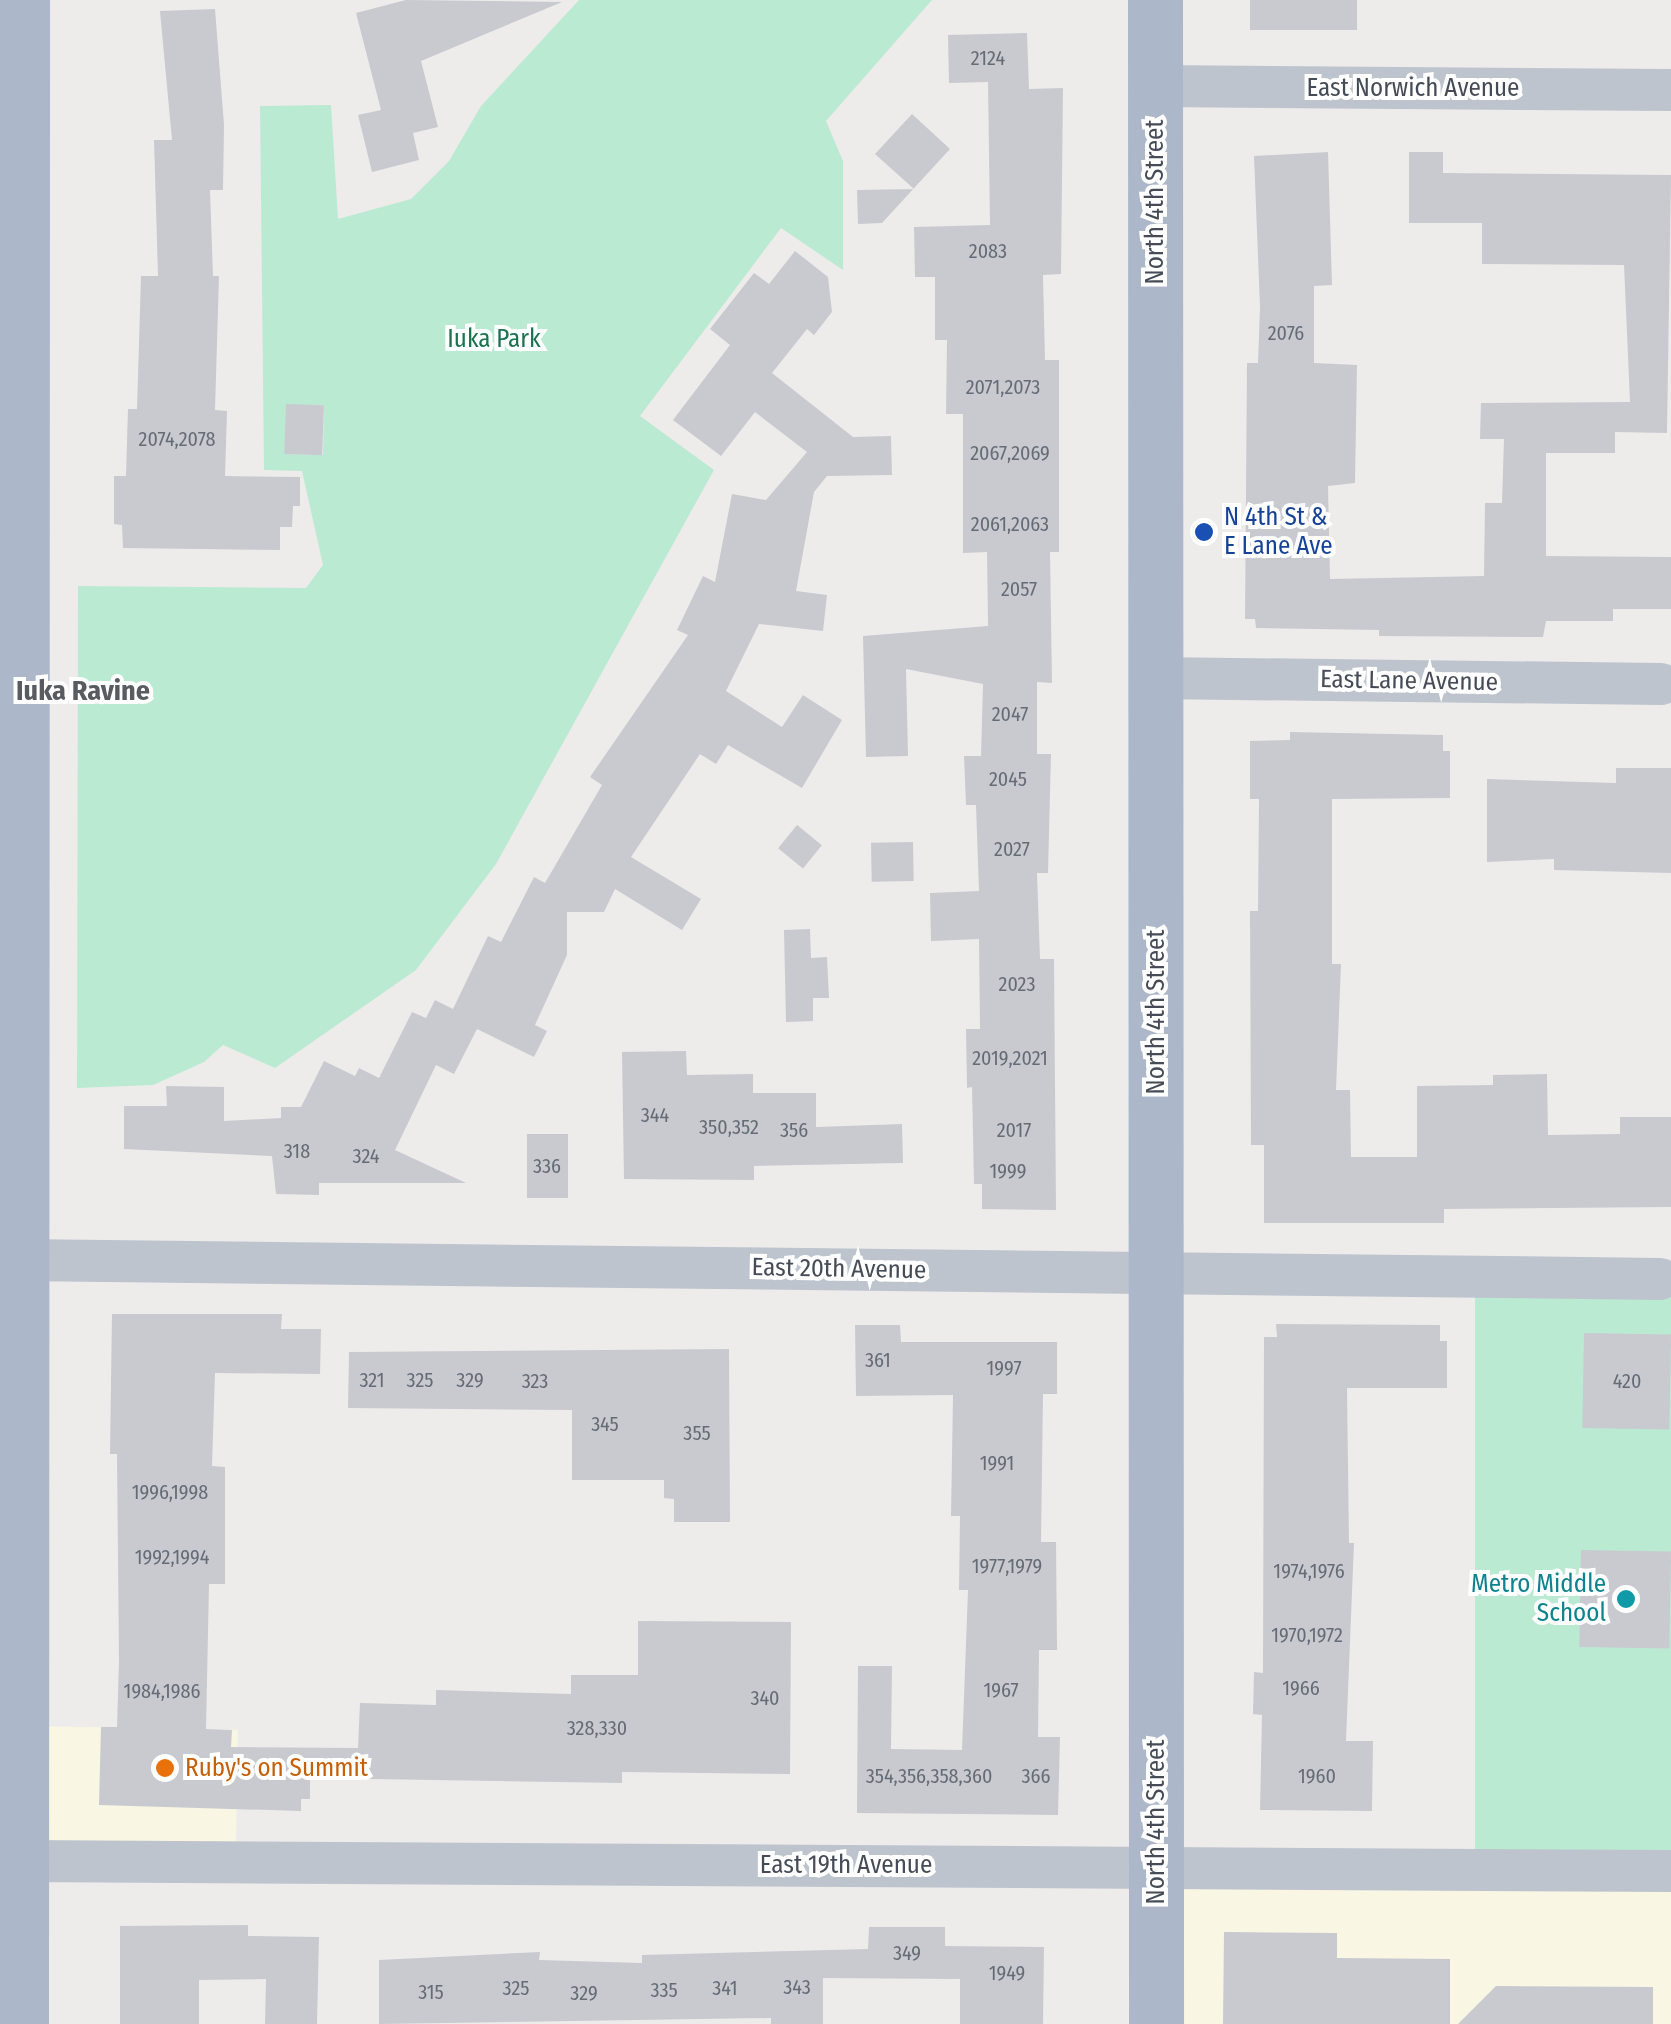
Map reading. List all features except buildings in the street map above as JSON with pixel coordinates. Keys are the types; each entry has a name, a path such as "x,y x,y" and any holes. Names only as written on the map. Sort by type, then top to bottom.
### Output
{"main road":[{"path":"20,2024 20,1861 9,1667 18,1260 22,0"},
{"name":"North 4th Street","path":"1154,0 1156,2024"}],"street":[{"name":"East Norwich Avenue","path":"1156,86 1671,90"},
{"name":"East Lane Avenue","path":"1156,678 1661,684"},
{"name":"East 20th Avenue","path":"18,1260 1660,1279"},
{"name":"East 19th Avenue","path":"20,1861 1671,1871"}],"shaded area":[{"path":"29,1726 238,1730 236,1860 27,1856"},
{"path":"1156,1859 1671,1859 1671,2024 1156,2024"}],"green space":[{"name":"Iuka Park","path":"579,0 932,0 826,121 843,161 843,270 781,228 640,416 714,470 496,864 416,970 275,1068 223,1045 204,1062 153,1085 77,1088 78,586 306,588 323,565 302,471 264,470 260,106 331,105 338,219 411,199 449,161 481,106","holes":["286,405 324,405 323,455 286,454"]},
{"path":"1475,1280 1671,1280 1671,1865 1475,1865"}],"place":[{"name":"N 4th St & E Lane Ave","path":"1204,532"},
{"name":"Metro Middle School","path":"1626,1599"},
{"name":"Ruby's on Summit","path":"165,1768"}],"district":[{"name":"Iuka Ravine","path":"83,691"}]}
